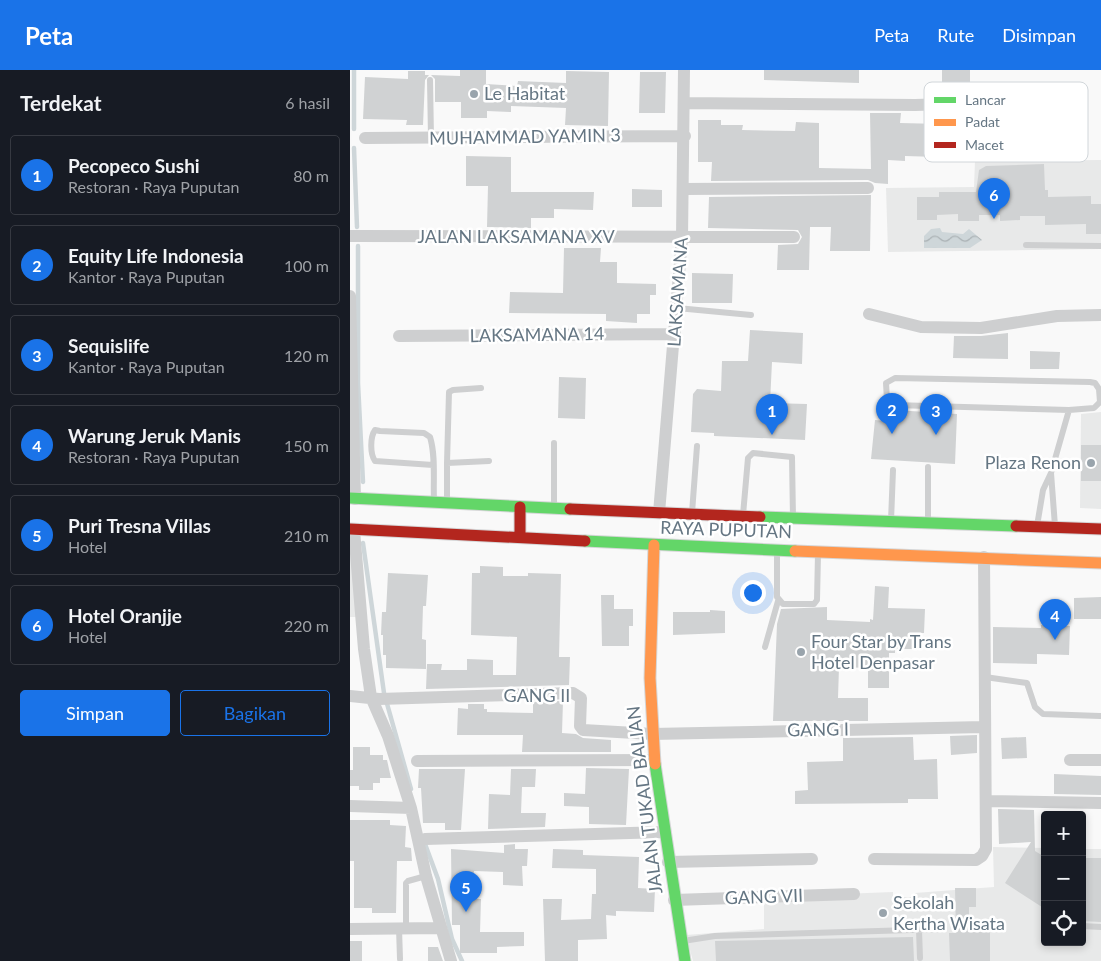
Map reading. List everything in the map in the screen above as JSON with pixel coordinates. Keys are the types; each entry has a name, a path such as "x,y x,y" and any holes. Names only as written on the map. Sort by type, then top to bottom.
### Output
{"main road":[{"name":"RAYA PUPUTAN","path":"353,499 928,524 1101,529"},
{"path":"520,507 520,537"},
{"name":"RAYA PUPUTAN","path":"352,530 654,545 1101,563"},
{"name":"JALAN TUKAD BALIAN","path":"654,545 650,620 652,734 668,862 686,961"}],"street":[{"name":"LAKSAMANA","path":"660,513 682,238 685,136 684,70"},
{"path":"684,103 924,105"},
{"name":"MUHAMMAD YAMIN 3","path":"365,138 685,136"},
{"path":"683,189 868,188"},
{"name":"JALAN LAKSAMANA XV","path":"350,236 794,237"},
{"path":"350,296 353,499"},
{"path":"869,314 921,327 981,328 1057,316 1101,315"},
{"name":"LAKSAMANA 14","path":"399,336 675,334"},
{"path":"352,530 364,649 382,698 388,736 411,808 426,876 451,961"},
{"path":"874,859 976,860 982,856 986,849 984,557"},
{"name":"GANG II","path":"382,698 573,694 581,698 580,726 583,730 652,734"},
{"path":"350,696 382,698"},
{"name":"GANG I","path":"652,734 984,727"},
{"path":"417,761 654,760"},
{"path":"1070,760 1101,760"},
{"path":"986,801 1101,804"},
{"path":"350,806 411,808"},
{"path":"425,838 665,832"},
{"path":"668,862 812,859"},
{"name":"GANG VII","path":"674,900 854,894"},
{"path":"350,928 441,928"}],"lane":[{"path":"430,80 431,138"},
{"path":"1026,245 1101,246"},
{"path":"677,308 751,314"},
{"path":"895,378 1095,383 1099,389 1098,405 1069,410 894,405 887,400 886,383 895,378"},
{"path":"447,503 449,392 481,388"},
{"path":"1037,527 1040,500 1051,473 1069,410"},
{"path":"433,465 375,460 372,455 373,434 375,430 424,434 430,437 433,465 434,502"},
{"path":"554,443 554,508"},
{"path":"692,514 697,446"},
{"path":"743,516 748,458 753,453 792,457 793,518"},
{"path":"447,463 489,460"},
{"path":"928,467 928,524"},
{"path":"891,522 894,470"},
{"path":"1051,473 1055,528"},
{"path":"765,647 778,601 777,550"},
{"path":"778,601 783,604 814,604 817,600 818,552"},
{"path":"985,677 1027,683 1035,707 1043,714 1100,716"},
{"path":"400,959 406,883 408,880 426,876"},
{"path":"1086,926 1101,927"},
{"path":"919,930 920,958"},
{"path":"682,941 715,936 944,930"}],"shaded area":[{"path":"1088,160 1101,160 1101,249 888,252 886,188 974,187 975,162 1088,162"},
{"path":"1101,412 1101,509 1080,508 1081,414"},
{"path":"350,551 359,617 350,617"},
{"name":"Sekolah Kertha Wisata","path":"993,847 1041,848 1041,946 1086,946 1086,849 1101,849 1101,961 693,961 686,935 764,929 764,897 893,892 893,897 914,897 915,893 994,887"}],"water":[{"path":"940,228 942,232 963,234 969,229 982,240 970,248 924,248 924,236 931,229"}],"building":[{"path":"460,70 486,70 486,84 517,86 518,81 566,83 566,71 609,72 608,126 565,125 566,108 511,106 511,112 487,111 487,118 461,118 461,102 435,102 435,79 431,75 460,76"},
{"path":"764,70 859,70 859,83 764,80"},
{"path":"942,70 970,70 970,82 942,82"},
{"path":"408,71 425,71 425,75 429,75 425,80 423,125 406,125 407,120 363,119 365,77 408,79"},
{"path":"640,72 666,72 665,113 639,113"},
{"path":"870,113 901,113 900,123 924,124 924,157 905,156 905,161 888,160 888,184 875,183 868,180 711,181 712,162 698,162 698,120 721,120 721,125 743,125 742,130 795,131 796,122 819,123 819,168 871,169"},
{"path":"466,156 511,157 511,192 594,192 593,210 554,209 554,218 531,218 531,228 487,227 488,186 466,186"},
{"path":"1044,164 1045,190 1048,190 1048,197 1091,196 1091,204 1101,204 1101,234 1086,234 1086,224 1045,225 1045,216 1020,216 1020,220 1000,221 1000,215 979,215 979,221 958,221 958,214 937,215 937,220 917,220 917,197 939,197 939,192 976,192 979,170 986,166"},
{"path":"632,189 662,190 662,207 632,207"},
{"path":"871,195 870,251 830,251 831,227 810,227 809,270 777,270 778,245 798,244 802,237 798,230 708,228 709,197"},
{"path":"564,248 601,248 600,262 617,262 617,283 656,284 656,295 650,295 650,314 637,314 637,323 606,321 606,314 509,313 510,292 563,293"},
{"path":"692,273 733,274 732,303 692,303"},
{"path":"750,330 803,333 802,364 772,362 770,403 807,404 805,440 714,436 714,433 691,432 693,394 697,389 721,391 722,361 748,361"},
{"path":"1008,333 1008,359 953,358 954,336"},
{"path":"1030,351 1060,352 1059,369 1030,369"},
{"path":"559,377 586,378 585,419 558,418"},
{"path":"895,410 957,414 955,464 871,459 875,420 894,422"},
{"name":"Plaza Renon","path":"1081,445 1101,445 1101,481 1081,481"},
{"path":"480,566 503,567 503,576 528,576 528,573 561,574 559,657 570,657 569,685 426,689 427,664 442,664 441,670 467,670 467,659 493,660 493,675 516,675 517,637 471,635 472,573 480,573"},
{"path":"388,573 428,575 426,606 423,606 422,639 426,640 426,669 386,668 386,655 383,655 383,635 381,635 382,612 386,612"},
{"path":"875,586 889,587 888,608 925,609 924,633 920,633 919,649 895,649 895,653 889,653 889,688 868,688 868,668 839,667 838,698 868,698 868,721 773,721 777,624 781,609 827,607 827,620 870,622 870,619 873,620"},
{"path":"601,595 614,595 614,609 633,609 633,626 629,626 629,646 602,646"},
{"path":"1101,597 1101,619 1074,619 1074,598"},
{"path":"710,610 725,611 725,633 673,635 673,612 710,612"},
{"path":"1041,625 1070,626 1069,655 1037,654 1037,664 993,663 993,627 1041,628"},
{"path":"563,701 562,733 576,734 583,738 611,740 611,752 522,752 523,735 457,735 458,708 468,709 468,704 484,704 484,709 487,709 487,712 533,713 533,702"},
{"path":"977,735 977,753 951,755 950,736"},
{"path":"913,737 914,760 937,759 938,799 908,799 908,803 795,804 795,791 808,790 807,762 843,761 843,738"},
{"path":"1026,737 1027,758 1002,759 1001,738"},
{"path":"353,747 370,747 370,755 383,755 383,760 387,760 391,778 380,778 380,783 373,783 373,790 359,790 359,786 350,786 350,770 353,770"},
{"path":"586,768 629,769 626,825 589,824 589,807 564,806 564,793 585,794"},
{"path":"419,769 465,769 461,830 445,830 445,823 423,823 421,788 418,788"},
{"path":"511,769 536,769 535,787 522,787 521,813 546,813 545,827 488,829 489,794 510,795"},
{"path":"1054,774 1101,776 1101,795 1054,794"},
{"path":"998,809 1034,810 1035,851 1041,855 1041,906 1005,883 1031,842 999,844"},
{"path":"350,820 390,820 390,825 406,826 405,847 411,848 412,861 397,861 396,913 372,913 372,908 354,908 354,861 350,861"},
{"path":"515,844 515,849 528,849 527,866 522,866 523,886 503,885 503,872 474,871 473,899 481,899 480,932 524,932 524,946 497,947 497,953 460,953 460,925 452,925 451,849 504,853 504,845"},
{"path":"553,849 583,850 583,855 639,857 638,888 655,889 654,912 616,911 616,916 606,915 607,939 578,940 578,961 545,961 543,899 562,899 561,920 591,919 592,894 596,894 596,869 552,868"},
{"path":"1086,858 1101,858 1101,922 1086,921"},
{"path":"955,888 976,888 976,907 969,907 969,932 990,932 990,961 950,961 949,933 956,933"},
{"path":"913,937 914,961 716,961 715,941"},
{"path":"350,941 362,941 362,961 350,961"},
{"path":"428,947 438,947 443,961 428,961"}],"waterway":[{"path":"354,70 354,129"},
{"path":"354,148 357,227"},
{"path":"358,246 358,383 363,482"},
{"path":"363,543 384,693 411,789"},
{"path":"425,844 438,879 452,939 462,961"}],"traffic: fast":[{"path":"350,498 570,509"},
{"path":"760,517 1016,526"},
{"path":"585,541 795,551"},
{"path":"655,764 685,961"}],"traffic: slow":[{"path":"654,545 650,678 655,764"},
{"path":"795,551 1101,563"}],"traffic: jam":[{"path":"520,507 520,537"},
{"path":"570,509 760,517"},
{"path":"1016,526 1101,529"},
{"path":"350,529 585,541"}],"place":[{"name":"Le Habitat","path":"474,94"},
{"name":"Hotel Oranjje","path":"994,219"},
{"name":"Equity Life Indonesia","path":"892,434"},
{"name":"Pecopeco Sushi","path":"772,435"},
{"name":"Sequislife","path":"936,435"},
{"name":"Plaza Renon","path":"1091,463"},
{"name":"Warung Jeruk Manis","path":"1055,640"},
{"name":"Four Star by Trans Hotel Denpasar","path":"801,652"},
{"name":"Puri Tresna Villas","path":"466,912"},
{"name":"Sekolah Kertha Wisata","path":"883,913"}]}
